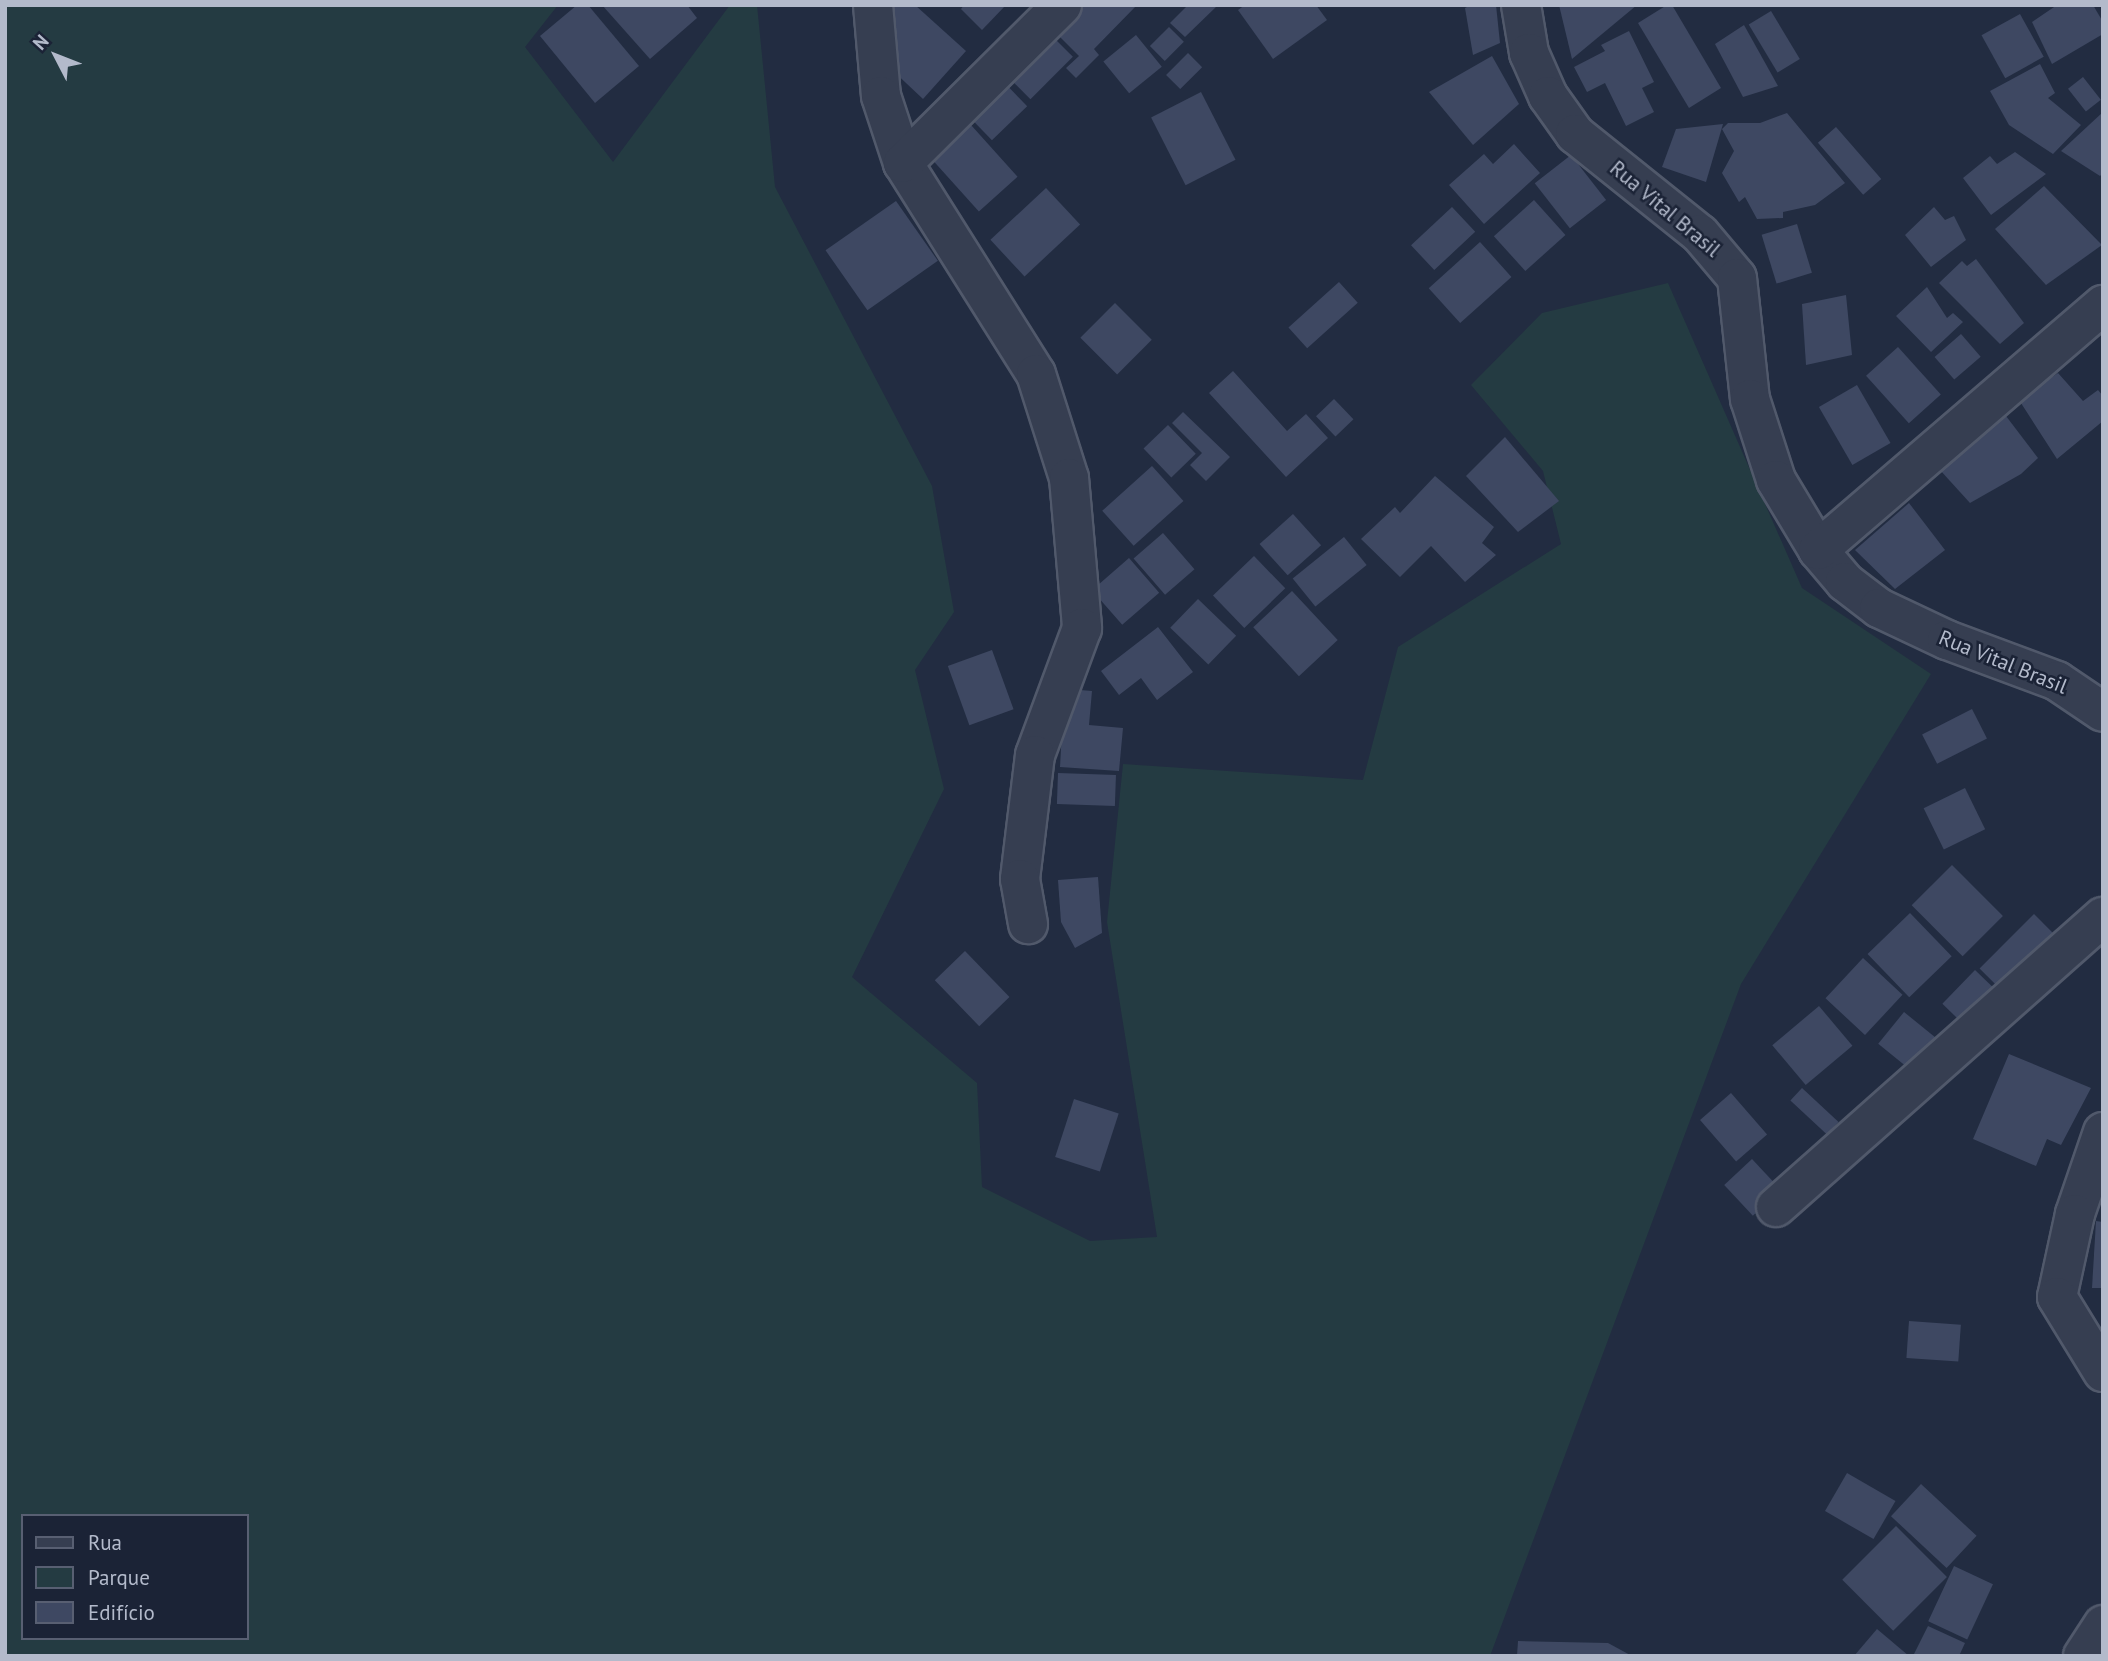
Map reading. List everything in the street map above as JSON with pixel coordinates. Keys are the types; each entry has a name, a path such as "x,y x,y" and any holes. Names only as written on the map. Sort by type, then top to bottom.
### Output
{"street":[{"path":"873,5 881,96 903,163 1037,374 1069,478 1082,628 1035,754 1020,879 1028,924"},
{"path":"903,163 1062,5"},
{"name":"Rua Vital Brasil","path":"1521,5 1529,53 1548,96 1575,134 1700,234 1737,278 1750,399 1776,480 1818,550 1845,582 1880,608 1947,640 2057,681 2103,712"},
{"path":"1818,550 2103,305"},
{"path":"1776,1207 2103,917"},
{"path":"2103,1132 2075,1214 2057,1297 2103,1372"},
{"path":"2083,1656 2103,1625"}],"green space":[{"path":"5,5 558,5 525,47 613,162 730,5 757,5 775,187 932,486 954,612 915,670 944,789 852,977 977,1083 982,1187 1090,1241 1157,1237 1107,922 1123,764 1363,780 1398,647 1561,544 1543,471 1471,385 1542,313 1668,283 1802,588 1931,674 1741,984 1490,1656 5,1656"}],"building":[{"path":"577,5 588,5 639,66 595,103 540,36"},
{"path":"602,5 687,5 697,18 650,59"},
{"path":"884,5 915,5 966,51 923,99 889,67"},
{"path":"964,5 1006,5 982,30 961,9"},
{"path":"1074,5 1137,5 1094,49 1099,55 1076,78 1066,68 1079,56 1051,28"},
{"path":"1188,5 1218,5 1185,37 1170,23"},
{"path":"1245,5 1316,5 1327,20 1273,59 1238,10"},
{"path":"1471,5 1496,5 1500,43 1473,55 1465,8"},
{"path":"1559,5 1637,5 1572,59"},
{"path":"1667,5 1672,5 1721,88 1689,108 1638,23"},
{"path":"2057,5 2093,5 2103,22 2103,34 2052,64 2032,22"},
{"path":"1771,11 1800,59 1778,72 1749,24"},
{"path":"2020,14 2044,57 2005,78 1982,35"},
{"path":"1744,25 1778,86 1743,97 1715,44"},
{"path":"1169,27 1184,42 1165,61 1150,46"},
{"path":"1046,30 1073,57 1030,99 1004,72"},
{"path":"1629,31 1654,82 1642,88 1654,112 1626,126 1605,83 1587,92 1574,67 1605,51 1601,45"},
{"path":"1136,35 1162,67 1129,93 1103,61"},
{"path":"1188,53 1202,67 1180,89 1166,75"},
{"path":"1492,56 1519,104 1473,145 1429,92"},
{"path":"2040,64 2055,93 2048,98 2081,125 2053,154 2009,125 1990,91"},
{"path":"998,76 1027,106 992,140 963,110"},
{"path":"2083,77 2101,100 2086,112 2068,89"},
{"path":"1201,92 1236,160 1186,185 1151,117"},
{"path":"2103,112 2103,173 2100,176 2061,151"},
{"path":"1787,113 1845,183 1815,205 1783,212 1783,218 1757,219 1745,197 1739,202 1722,173 1734,151 1722,129 1728,123 1760,123"},
{"path":"962,115 1018,177 979,211 923,150"},
{"path":"1723,124 1706,182 1662,167 1676,129"},
{"path":"1836,127 1881,179 1863,195 1818,143"},
{"path":"1514,144 1540,173 1484,224 1449,185 1484,154 1493,164"},
{"path":"2015,152 2046,174 1991,215 1963,178 1990,156 1997,164"},
{"path":"1571,155 1606,200 1570,228 1535,183"},
{"path":"2044,186 2102,245 2046,285 1995,229"},
{"path":"1046,188 1080,225 1025,276 990,240"},
{"path":"1534,200 1565,235 1525,271 1494,236"},
{"path":"896,201 938,261 867,310 826,250"},
{"path":"1452,207 1475,232 1434,270 1411,245"},
{"path":"1934,207 1945,220 1954,216 1966,240 1931,267 1905,235"},
{"path":"1797,224 1812,273 1777,284 1762,235"},
{"path":"1480,242 1511,277 1460,323 1429,288"},
{"path":"1976,259 2024,323 2000,344 1939,283 1962,261 1967,266"},
{"path":"1339,282 1358,303 1307,348 1288,328"},
{"path":"1927,287 1947,318 1953,313 1963,322 1931,352 1896,316"},
{"path":"1846,295 1852,355 1806,365 1802,304"},
{"path":"1115,303 1152,340 1117,374 1080,338"},
{"path":"1961,334 1981,357 1954,380 1935,357"},
{"path":"1898,347 1941,395 1909,423 1866,376"},
{"path":"1233,371 1287,431 1306,414 1328,438 1286,477 1209,393"},
{"path":"2058,373 2083,401 2098,390 2103,396 2103,421 2057,459 2019,400"},
{"path":"1857,385 1890,443 1852,465 1819,407"},
{"path":"1334,399 1353,419 1335,437 1316,416"},
{"path":"1183,412 1230,457 1206,481 1190,465 1202,453 1172,423"},
{"path":"2006,416 2038,458 2021,474 1970,503 1940,470"},
{"path":"1168,425 1196,454 1171,477 1144,449"},
{"path":"1505,437 1559,501 1518,532 1466,476"},
{"path":"1152,466 1183,501 1134,546 1102,511"},
{"path":"1435,476 1494,527 1482,543 1496,555 1465,582 1431,546 1400,577 1361,539 1395,507 1400,513"},
{"path":"1909,503 1945,550 1895,589 1855,550"},
{"path":"1293,514 1321,545 1288,575 1260,544"},
{"path":"1163,533 1194,569 1165,595 1134,559"},
{"path":"1344,537 1367,565 1315,607 1293,579"},
{"path":"1254,556 1285,588 1244,628 1213,596"},
{"path":"1129,558 1159,593 1122,625 1092,590"},
{"path":"1292,591 1338,640 1299,676 1253,627"},
{"path":"1198,599 1236,636 1208,665 1170,628"},
{"path":"1158,627 1193,672 1157,700 1141,678 1119,695 1101,671"},
{"path":"992,650 1014,709 969,725 948,666"},
{"path":"1080,690 1092,691 1089,725 1123,728 1119,771 1060,767 1062,731"},
{"path":"1972,709 1987,738 1937,764 1922,734"},
{"path":"1058,773 1116,775 1115,806 1057,804"},
{"path":"1965,788 1985,829 1944,850 1924,808"},
{"path":"1952,865 2003,916 1963,956 1912,905"},
{"path":"1098,877 1102,933 1075,948 1061,922 1058,880"},
{"path":"1910,913 1952,956 1909,997 1868,954"},
{"path":"2034,914 2060,940 2006,995 1980,968"},
{"path":"965,951 1009,997 979,1026 935,980"},
{"path":"1863,958 1902,995 1865,1035 1825,998"},
{"path":"1975,970 2000,994 1968,1028 1942,1004"},
{"path":"1819,1006 1852,1046 1806,1085 1772,1045"},
{"path":"1904,1012 1943,1043 1917,1075 1878,1044"},
{"path":"2009,1054 2091,1088 2061,1145 2047,1139 2036,1166 1973,1139"},
{"path":"1802,1088 1839,1122 1827,1135 1790,1100"},
{"path":"1731,1093 1767,1135 1736,1161 1700,1120"},
{"path":"1074,1099 1119,1114 1100,1172 1055,1157"},
{"path":"1752,1159 1781,1190 1753,1216 1724,1185"},
{"path":"2096,1221 2103,1222 2103,1288 2092,1288"},
{"path":"1909,1321 1961,1325 1958,1362 1906,1358"},
{"path":"1847,1473 1895,1501 1873,1539 1825,1511"},
{"path":"1921,1484 1977,1536 1947,1568 1891,1516"},
{"path":"1896,1526 1947,1577 1893,1631 1842,1580"},
{"path":"1954,1566 1993,1584 1967,1639 1928,1621"},
{"path":"1928,1626 1965,1643 1959,1656 1913,1656"},
{"path":"1877,1629 1909,1656 1854,1656"},
{"path":"1518,1641 1608,1643 1632,1656 1517,1656"}]}
